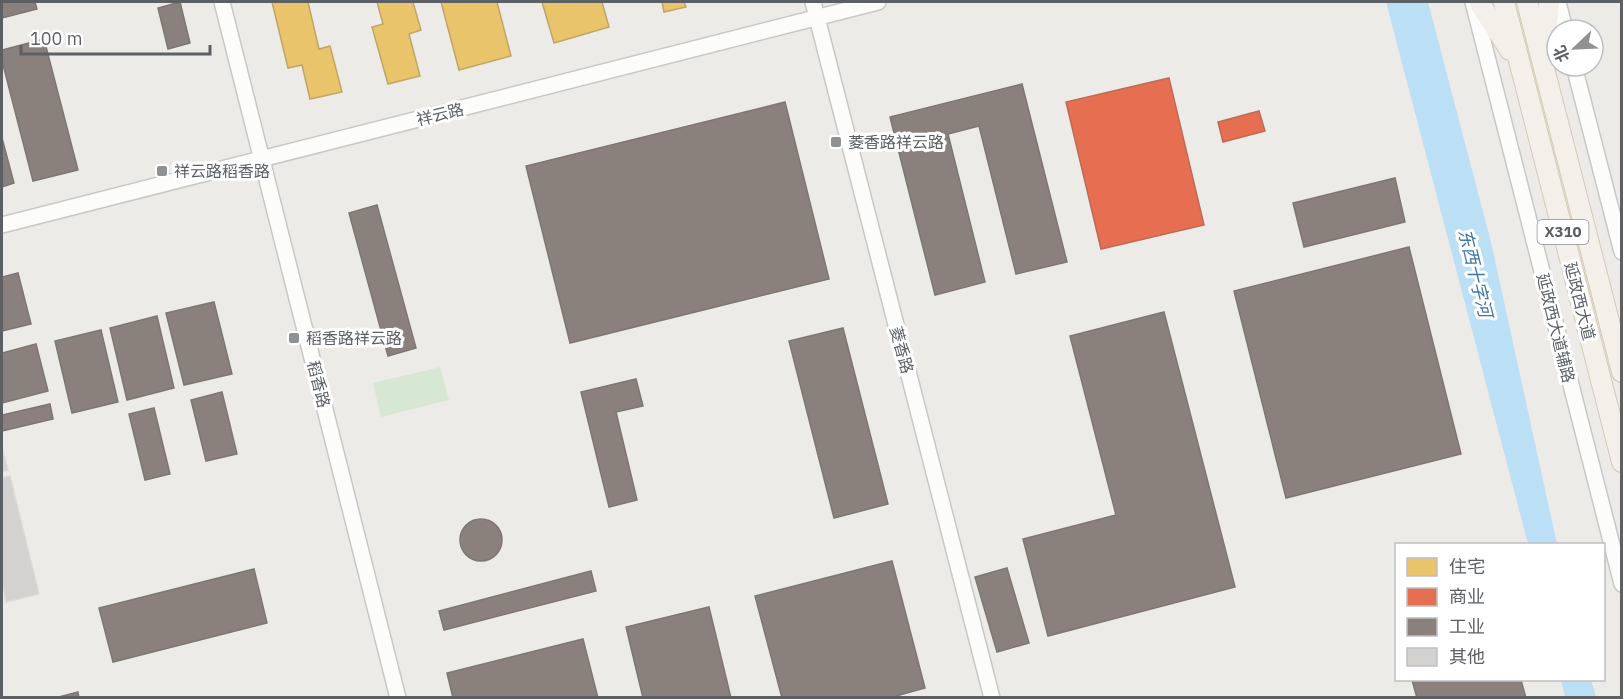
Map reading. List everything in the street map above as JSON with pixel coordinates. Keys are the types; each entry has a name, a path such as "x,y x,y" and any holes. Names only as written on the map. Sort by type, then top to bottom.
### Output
{"main road":[{"path":"1479,2 1520,64"},
{"name":"延政西大道","path":"1504,2 1622,462"},
{"name":"延政西大道","path":"1527,2 1622,372"},
{"path":"1544,65 1549,2"}],"street":[{"name":"稻香路","path":"222,2 398,698"},
{"name":"菱香路","path":"813,2 992,698"},
{"name":"祥云路","path":"2,225 878,2"},
{"name":"延政西大道辅路","path":"1473,2 1622,584"},
{"path":"1558,2 1562,18"},
{"path":"1577,78 1622,252"}],"green space":[{"path":"440,367 449,400 381,417 373,383"}],"water":[{"name":"东西十字河","path":"1386,2 1428,2 1491,242 1557,543 1528,543"},
{"path":"1561,681 1591,681 1596,697 1565,697"}],"building: 住宅":[{"path":"272,2 308,2 319,49 330,46 342,92 310,99 302,65 288,68"},
{"path":"377,2 413,2 421,30 409,34 420,76 388,84 372,27 383,24"},
{"path":"441,2 497,2 511,56 459,70"},
{"path":"542,2 602,2 609,27 554,43"},
{"path":"662,2 684,2 686,7 664,12"}],"building: 商业":[{"path":"1169,78 1204,225 1101,249 1066,102"},
{"path":"1259,111 1265,131 1223,142 1218,122"}],"building: 工业":[{"path":"2,2 35,2 37,9 2,18"},
{"path":"180,2 190,43 168,49 158,8"},
{"path":"44,39 78,170 33,181 2,61 2,50"},
{"path":"1022,84 1067,262 1016,274 979,126 948,134 985,282 935,295 890,117"},
{"path":"785,102 829,279 570,343 526,166"},
{"path":"2,138 14,183 2,187"},
{"path":"1395,178 1405,222 1304,247 1293,203"},
{"path":"377,205 416,348 388,356 349,213"},
{"path":"1409,247 1461,454 1286,498 1234,291"},
{"path":"18,273 31,324 2,331 2,277"},
{"path":"214,302 232,374 184,385 166,313"},
{"path":"1164,312 1235,587 1048,636 1023,539 1116,515 1070,336"},
{"path":"157,316 174,388 127,400 110,328"},
{"path":"843,328 888,504 834,518 789,341"},
{"path":"101,330 118,402 72,413 55,341"},
{"path":"36,344 48,391 2,403 2,353"},
{"path":"636,379 643,406 616,412 637,500 609,507 581,392"},
{"path":"222,392 237,454 206,461 191,400"},
{"path":"50,404 53,419 2,431 2,415"},
{"path":"154,408 170,474 145,480 129,414"},
{"path":"481,519 496,525 502,540 496,555 481,561 466,555 460,540 466,525"},
{"path":"892,561 925,688 889,698 782,698 755,596"},
{"path":"1007,568 1029,643 997,652 975,577"},
{"path":"254,569 267,623 113,662 99,608"},
{"path":"591,571 596,591 444,630 439,611"},
{"path":"709,607 731,698 643,698 626,627"},
{"path":"583,639 598,698 453,698 447,673"},
{"path":"1412,681 1521,681 1526,698 1417,698"},
{"path":"78,692 79,698 55,698"}],"building: 其他":[{"path":"2,447 8,470 2,472"},
{"path":"10,476 39,594 6,602 2,582 2,478"}],"place":[{"name":"菱香路祥云路","path":"836,142"},
{"name":"祥云路稻香路","path":"162,171"},
{"name":"稻香路祥云路","path":"294,338"}]}
